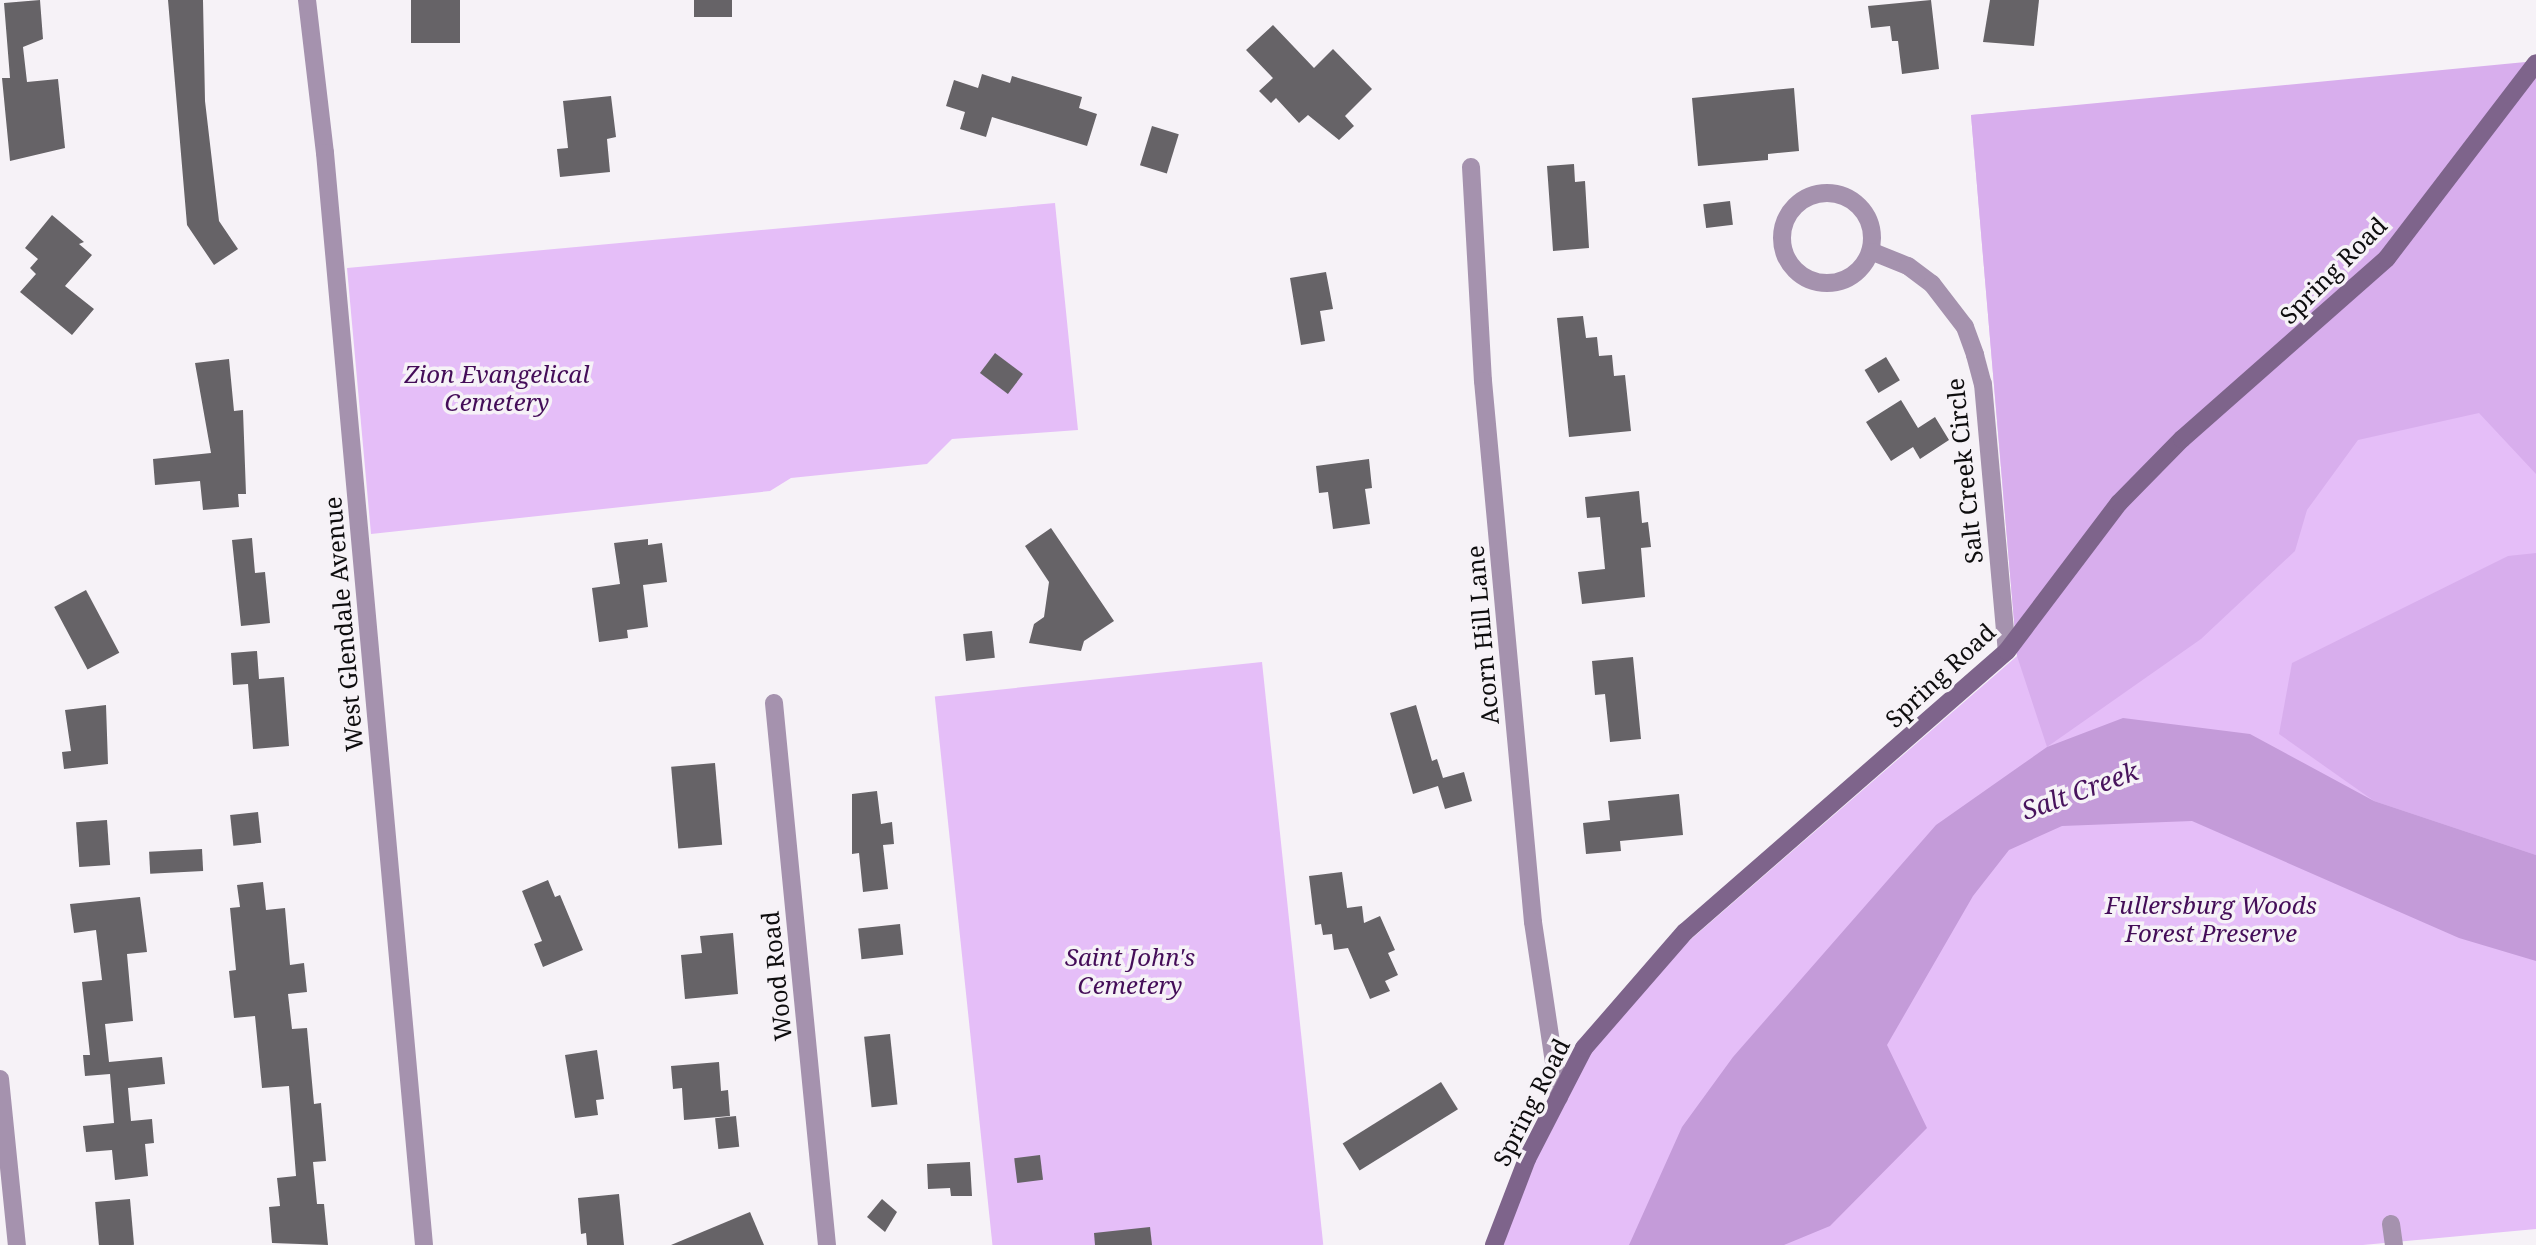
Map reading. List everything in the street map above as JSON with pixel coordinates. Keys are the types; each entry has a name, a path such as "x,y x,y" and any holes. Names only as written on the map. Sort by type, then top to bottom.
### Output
{"street":[{"name":"West Glendale Avenue","path":"307,0 326,153 424,1245"},
{"name":"Spring Road","path":"1494,1245 1527,1159 1584,1048 1685,932 2007,651 2119,503 2182,439 2388,258 2536,63"},
{"name":"Acorn Hill Lane","path":"1471,167 1483,381 1532,908 1559,1097"},
{"path":"1835,195 1862,209 1871,225 1873,251 1854,273 1823,282 1794,270 1780,239 1781,226 1795,204 1807,197 1835,195"},
{"name":"Salt Creek Circle","path":"1873,251 1908,266 1932,284 1965,327 1975,355 1983,384 2007,651"},
{"name":"Wood Road","path":"774,703 827,1245"},
{"path":"0,1079 17,1245"},
{"path":"2391,1224 2394,1245"}],"green space":[{"name":"Fullersburg Woods Forest Preserve","path":"2536,65 2536,1229 2363,1245 1501,1245 1541,1140 1590,1050 1682,947 2017,656 1971,115"},
{"name":"Zion Evangelical Cemetery","path":"1055,203 1078,430 952,439 927,464 791,478 770,491 371,534 347,268"},
{"name":"Saint John's Cemetery","path":"1262,662 1323,1245 992,1245 935,696"}],"shaded area":[{"path":"2536,61 2536,474 2479,413 2358,440 2307,510 2295,551 2201,639 2047,747 2017,656 1971,115"},
{"path":"2536,553 2536,855 2374,801 2279,734 2292,663 2508,556"}],"water":[{"name":"Salt Creek","path":"2123,718 2250,734 2374,801 2536,855 2536,961 2459,938 2192,821 2062,826 2009,850 1973,896 1887,1045 1927,1128 1830,1226 1784,1245 1629,1245 1682,1127 1733,1057 1936,825 2047,747"}],"building":[{"path":"40,0 43,39 23,47 27,82 58,79 65,148 10,161 2,78 10,78 4,3"},
{"path":"168,0 203,0 205,101 219,221 238,249 214,265 187,225"},
{"path":"411,0 460,0 460,43 411,43"},
{"path":"694,0 732,0 732,17 694,17"},
{"path":"1931,0 1939,69 1902,74 1898,41 1892,41 1890,26 1871,28 1868,6"},
{"path":"1990,0 2039,0 2034,46 1983,42"},
{"path":"1273,25 1314,68 1333,49 1372,89 1345,116 1354,126 1339,140 1308,115 1299,123 1276,98 1271,103 1259,91 1273,78 1246,50"},
{"path":"982,74 1010,83 1012,76 1082,97 1079,108 1097,114 1087,146 992,117 986,137 960,129 965,112 946,106 954,80 978,88"},
{"path":"1794,88 1799,151 1768,154 1768,160 1698,166 1692,98"},
{"path":"611,96 616,137 607,139 610,172 560,177 557,149 568,148 563,101"},
{"path":"1152,126 1179,134 1167,173 1140,165"},
{"path":"1574,164 1575,182 1585,181 1589,248 1553,251 1547,166"},
{"path":"1730,201 1733,225 1706,228 1703,204"},
{"path":"52,215 84,242 79,244 92,255 65,286 94,309 72,335 20,292 36,274 30,268 38,259 25,248"},
{"path":"1326,272 1333,309 1320,311 1325,341 1301,345 1290,278"},
{"path":"1583,316 1586,338 1597,337 1599,356 1612,355 1614,376 1625,375 1631,431 1569,437 1557,318"},
{"path":"995,353 1023,374 1008,394 980,373"},
{"path":"1886,357 1900,380 1878,393 1865,370"},
{"path":"229,359 234,411 243,410 246,494 238,494 239,507 203,510 200,481 155,485 153,459 211,453 195,363"},
{"path":"1901,400 1918,428 1935,417 1949,440 1920,459 1913,447 1891,461 1866,422"},
{"path":"1369,459 1372,488 1365,489 1370,524 1333,529 1328,492 1319,493 1316,466"},
{"path":"1639,491 1642,523 1648,522 1651,547 1641,548 1645,597 1582,604 1578,572 1605,569 1600,517 1587,518 1585,497"},
{"path":"1051,528 1114,621 1084,641 1081,651 1029,643 1034,624 1044,617 1049,582 1025,546"},
{"path":"252,538 255,573 265,572 270,623 241,626 232,540"},
{"path":"648,539 648,545 662,543 667,582 643,585 648,627 627,630 628,638 599,642 592,588 620,584 614,543"},
{"path":"86,590 119,653 88,670 54,607"},
{"path":"992,631 995,658 966,661 963,634"},
{"path":"257,651 259,679 284,677 289,746 253,749 248,684 233,685 231,653"},
{"path":"1633,657 1641,739 1610,742 1605,694 1595,695 1592,661"},
{"path":"106,705 108,764 64,769 62,752 71,751 65,710"},
{"path":"1416,705 1432,761 1437,759 1443,778 1464,772 1472,801 1445,809 1438,786 1413,794 1390,713"},
{"path":"715,763 722,845 678,849 671,767"},
{"path":"877,791 881,824 892,822 894,844 883,845 888,889 863,892 859,853 852,854 852,794"},
{"path":"1679,794 1683,835 1620,841 1621,851 1586,854 1583,823 1610,820 1608,801"},
{"path":"258,812 261,843 233,846 230,815"},
{"path":"107,820 110,865 79,867 76,822"},
{"path":"202,849 203,871 150,874 149,852"},
{"path":"1342,872 1347,908 1362,906 1364,923 1380,916 1395,950 1388,953 1398,975 1385,981 1390,991 1370,999 1348,948 1334,950 1332,934 1323,935 1321,924 1315,925 1309,876"},
{"path":"548,880 555,897 560,895 583,950 543,967 534,944 542,941 522,891"},
{"path":"263,882 266,910 285,908 290,965 304,963 307,992 288,994 292,1029 307,1028 314,1104 321,1103 326,1161 313,1162 317,1204 324,1204 328,1245 272,1243 269,1207 280,1206 277,1178 296,1176 289,1086 262,1088 255,1016 234,1018 229,971 236,970 230,908 240,907 237,885"},
{"path":"140,897 147,952 127,954 133,1021 105,1024 109,1062 162,1057 165,1084 128,1088 131,1121 152,1119 154,1143 145,1144 148,1176 115,1180 112,1150 86,1152 83,1126 114,1123 110,1074 85,1076 83,1055 90,1055 82,982 102,980 96,930 74,933 70,904"},
{"path":"900,924 903,955 861,959 858,928"},
{"path":"733,933 738,994 685,999 681,955 702,953 700,936"},
{"path":"890,1034 897,1105 872,1107 864,1037"},
{"path":"597,1050 604,1099 596,1100 598,1115 575,1118 565,1055"},
{"path":"719,1062 721,1091 728,1090 730,1116 684,1120 682,1088 673,1089 671,1066"},
{"path":"1441,1082 1458,1109 1360,1171 1343,1143"},
{"path":"736,1116 739,1147 718,1149 715,1118"},
{"path":"1040,1155 1043,1180 1017,1183 1014,1158"},
{"path":"970,1162 972,1196 951,1196 950,1188 928,1189 927,1164"},
{"path":"619,1194 624,1245 587,1245 586,1233 581,1234 578,1198"},
{"path":"130,1199 134,1245 99,1245 95,1202"},
{"path":"882,1199 897,1212 885,1232 867,1217"},
{"path":"750,1212 764,1245 671,1245"},
{"path":"1150,1227 1152,1245 1095,1245 1094,1233"}]}
